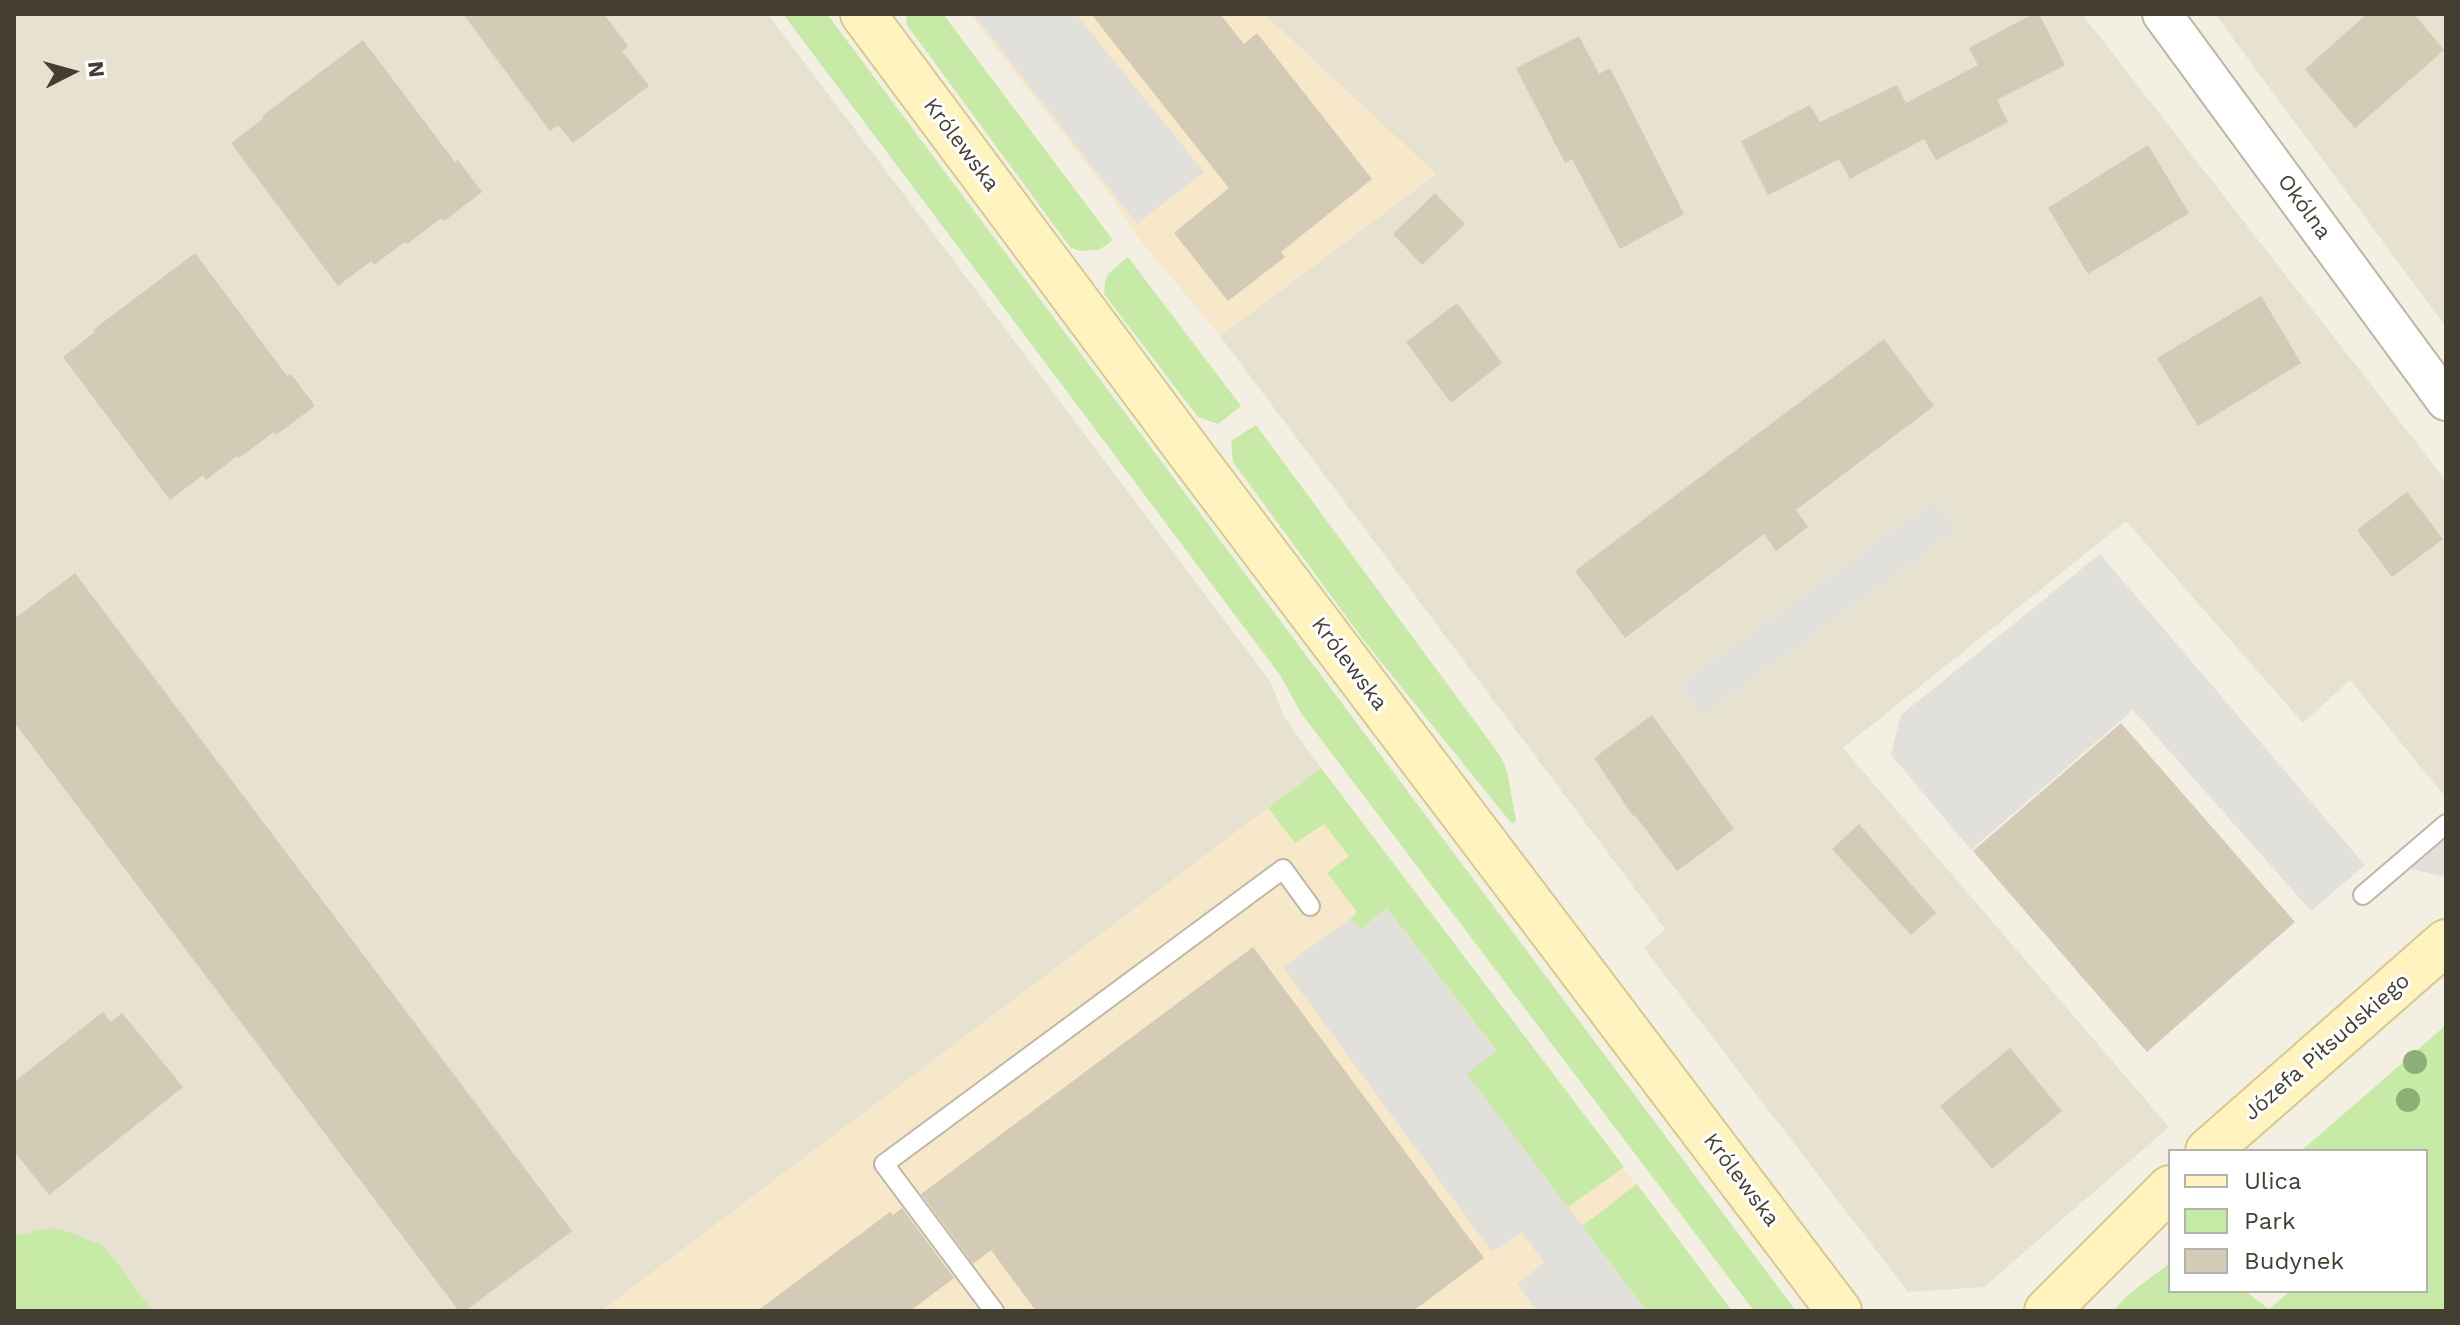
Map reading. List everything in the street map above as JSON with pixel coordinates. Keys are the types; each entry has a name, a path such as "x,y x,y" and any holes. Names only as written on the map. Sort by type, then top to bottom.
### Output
{"main road":[{"name":"Królewska","path":"863,14 1202,469 1839,1311"},
{"name":"Józefa Piłsudskiego","path":"2210,1149 2446,942"},
{"path":"2047,1311 2168,1190"}],"street":[{"name":"Okólna","path":"2162,14 2446,401"}],"lane":[{"path":"2363,895 2446,824"},
{"path":"994,1311 884,1164 1283,869 1310,906"}],"shaded area":[{"path":"14,14 768,14 1270,681 1284,717 1321,768 601,1311 14,1311"},
{"path":"969,14 1264,14 1436,174 1220,336 1136,235 1108,192"},
{"path":"973,14 1076,14 1204,172 1137,224"},
{"path":"1264,14 2082,14 2446,481 2446,798 2350,680 2303,723 2126,521 1843,748 2169,1127 1984,1287 1908,1292 1644,948 1665,929 1220,336 1436,174"},
{"path":"2215,14 2446,14 2446,327"},
{"path":"1935,500 1957,530 1702,715 1680,685"},
{"path":"2100,554 2365,865 2311,911 2133,710 1971,850 1891,755 1901,715"},
{"path":"1321,768 1731,1311 601,1311"},
{"path":"2446,838 2446,877 2411,869"},
{"path":"1387,908 1496,1051 1467,1074 1647,1311 1537,1311 1517,1284 1544,1263 1522,1232 1492,1252 1283,967 1351,918 1361,929"}],"green space":[{"path":"783,14 827,14 1796,1311 1754,1311 1301,713 1280,675"},
{"path":"906,14 943,14 1113,240 1099,250 1080,251 1070,247 907,25"},
{"path":"1128,257 1241,406 1218,424 1198,417 1104,294 1109,273"},
{"path":"1256,425 1496,750 1508,776 1516,821 1512,824 1365,642 1233,462 1231,441"},
{"path":"1321,768 1624,1167 1567,1208 1466,1073 1496,1050 1387,908 1361,929 1351,918 1357,912 1327,873 1349,856 1324,824 1295,843 1268,808"},
{"path":"2446,1025 2446,1311 2113,1311 2129,1294 2168,1265 2168,1293 2248,1293 2269,1309 2288,1293 2428,1293 2428,1149 2303,1149"},
{"path":"1637,1184 1732,1311 1647,1311 1581,1227"},
{"path":"50,1228 70,1232 103,1246 152,1311 14,1311 14,1236"}],"building":[{"path":"463,14 604,14 628,46 622,51 649,86 573,143 558,125 550,131"},
{"path":"1091,14 1220,14 1244,44 1257,33 1372,179 1281,252 1285,257 1228,301 1174,233 1229,188"},
{"path":"2033,14 2039,14 2065,65 1997,100 2008,122 1936,160 1924,139 1850,179 1839,159 1768,195 1741,141 1810,105 1820,122 1897,85 1906,103 1978,65 1969,48"},
{"path":"2367,14 2414,14 2444,50 2355,128 2305,69"},
{"path":"1579,36 1599,74 1610,68 1684,214 1620,249 1572,159 1565,163 1516,68"},
{"path":"363,40 455,162 458,160 482,192 444,221 441,218 407,244 405,242 374,265 371,261 338,286 231,143"},
{"path":"2148,145 2189,213 2088,274 2048,208"},
{"path":"1435,193 1465,224 1422,265 1393,234"},
{"path":"195,253 287,376 291,374 315,406 276,435 274,432 206,480 203,475 170,500 63,357 95,332 93,330"},
{"path":"2261,296 2301,363 2198,426 2157,358"},
{"path":"1457,303 1502,363 1451,403 1406,342"},
{"path":"1884,339 1934,406 1796,510 1808,527 1776,551 1764,534 1625,638 1575,571"},
{"path":"2407,492 2443,539 2392,577 2357,530"},
{"path":"75,573 572,1231 465,1311 459,1311 14,722 14,619"},
{"path":"1652,715 1734,829 1677,871 1633,816 1594,758"},
{"path":"2121,723 2295,922 2147,1052 1973,851"},
{"path":"1859,824 1936,913 1911,935 1832,849"},
{"path":"1253,947 1484,1258 1413,1311 1036,1311 991,1250 973,1264 921,1194"},
{"path":"103,1012 111,1022 122,1013 183,1087 49,1195 14,1151 14,1082"},
{"path":"2010,1048 2062,1111 1992,1169 1940,1106"},
{"path":"902,1208 954,1278 910,1311 757,1311 890,1212 893,1215"}]}
